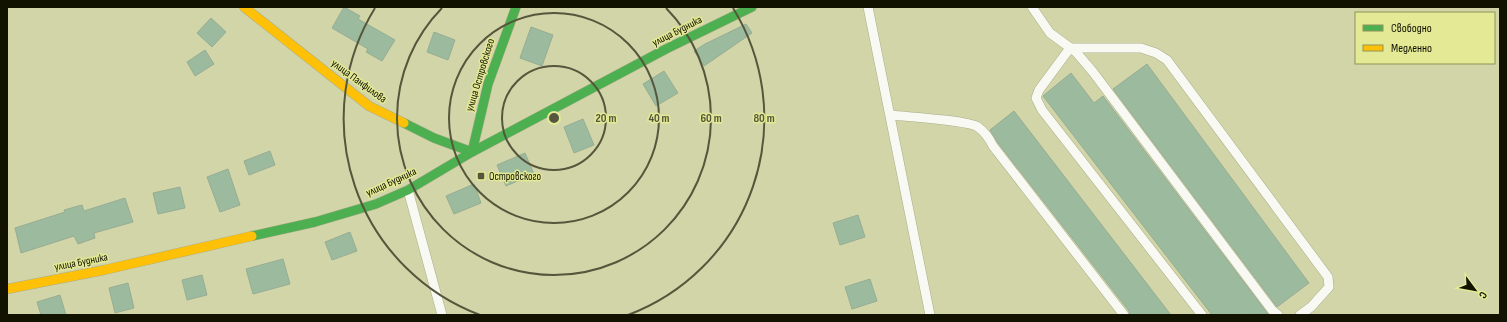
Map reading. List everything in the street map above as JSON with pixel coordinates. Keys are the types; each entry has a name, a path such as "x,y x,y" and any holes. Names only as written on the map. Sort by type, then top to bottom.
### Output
{"street":[{"name":"улица Панфилова","path":"244,7 369,106 434,138 472,152"},
{"name":"улица Островского","path":"472,152 488,84 516,7"},
{"name":"улица Будника","path":"7,289 104,270 315,222 376,204 408,190 472,152 659,53 752,7"}],"lane":[{"path":"868,7 891,115 930,315"},
{"path":"1032,7 1050,33 1076,52 1093,72 1272,310 1278,315"},
{"path":"1070,48 1039,90 1036,98 1042,110 1202,315"},
{"path":"1070,48 1141,48 1156,52 1166,60 1328,277 1329,287 1320,298 1300,315"},
{"path":"891,115 976,126 987,134 993,146 1124,315"},
{"path":"408,190 442,315"}],"building":[{"path":"344,7 360,16 358,19 395,40 382,61 366,52 368,49 332,28"},
{"path":"211,18 226,32 212,47 197,33"},
{"path":"746,24 752,33 704,66 694,51"},
{"path":"531,27 553,35 542,66 520,58"},
{"path":"434,32 455,40 448,60 427,52"},
{"path":"205,50 214,64 195,76 187,62"},
{"path":"1147,64 1309,283 1277,307 1113,89"},
{"path":"664,71 678,93 656,106 643,84"},
{"path":"1071,73 1094,103 1103,96 1268,314 1212,315 1043,96"},
{"path":"1014,111 1171,315 1130,315 1129,311 998,143 990,130"},
{"path":"583,119 594,145 574,153 564,127"},
{"path":"270,151 275,165 249,175 244,161"},
{"path":"525,153 534,174 506,186 497,165"},
{"path":"228,169 240,205 220,212 207,177"},
{"path":"474,184 481,203 454,214 446,196"},
{"path":"180,187 185,208 158,214 153,193"},
{"path":"125,198 133,222 94,233 95,238 78,244 74,236 21,253 15,228 82,205 84,211"},
{"path":"858,215 865,237 840,245 833,223"},
{"path":"350,232 357,251 332,260 325,242"},
{"path":"283,259 290,284 253,294 246,269"},
{"path":"202,275 207,295 187,300 182,280"},
{"path":"870,279 877,301 852,309 845,287"},
{"path":"128,283 134,308 115,313 109,288"},
{"path":"60,295 66,315 41,315 37,302"}],"traffic: fast":[{"path":"404,123 434,138 472,152 488,84 516,7"},
{"path":"252,236 315,222 376,204 408,190 472,152 666,49 752,7"}],"traffic: slow":[{"path":"244,7 369,106 404,123"},
{"path":"7,289 104,270 252,236"}],"place":[{"name":"Островского","path":"481,176"}]}
